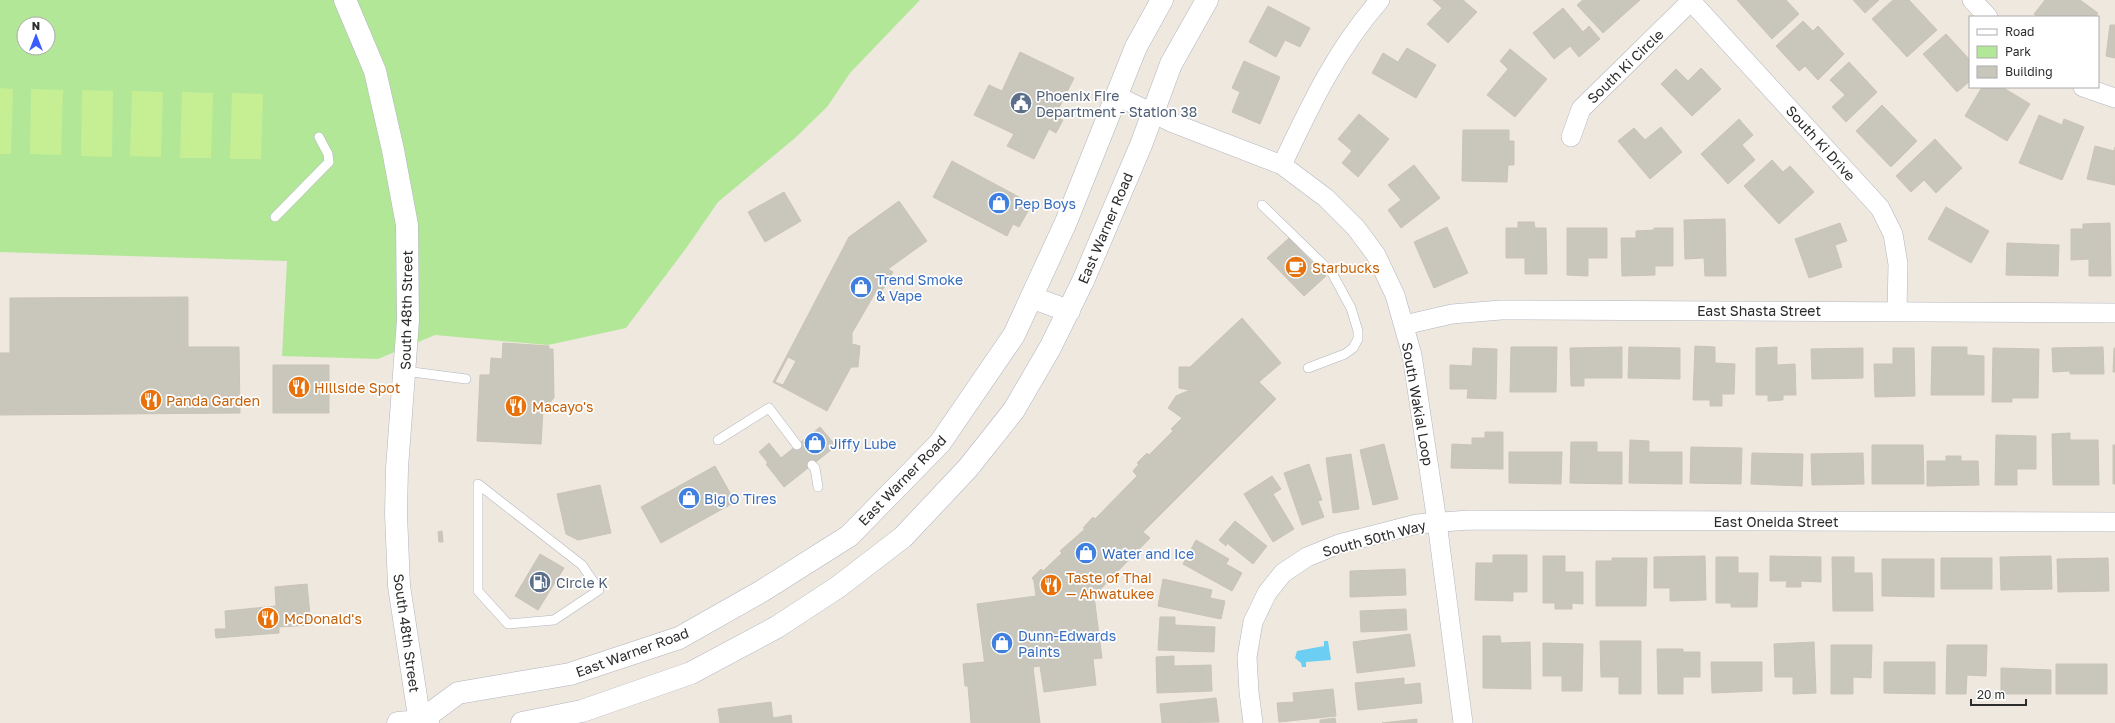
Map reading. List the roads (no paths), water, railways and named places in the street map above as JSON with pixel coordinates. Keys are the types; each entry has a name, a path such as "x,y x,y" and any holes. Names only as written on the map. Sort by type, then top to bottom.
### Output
{"main road":[{"name":"South 48th Street","path":"345,0 375,71 393,150 407,225 408,320 397,468 396,514 399,586 423,722"},
{"name":"East Warner Road","path":"423,722 458,693 570,674 679,638 762,591 849,536 940,443 1014,335 1033,298 1066,222 1136,47 1162,0"},
{"name":"East Warner Road","path":"522,723 582,711 691,673 777,627 838,587 904,537 968,468 1014,410 1050,348 1083,281 1141,145 1171,64 1207,0"},
{"path":"1033,298 1068,311"},
{"path":"398,723 423,722"}],"street":[{"path":"1282,165 1332,64 1363,20 1380,0"},
{"path":"1972,0 1987,16"},
{"name":"South Ki Circle","path":"1570,137 1581,109 1690,1"},
{"name":"South Ki Drive","path":"1690,1 1880,208 1893,234 1898,264 1897,311"},
{"path":"2086,88 2115,98"},
{"name":"South Wakial Loop","path":"1116,96 1152,113 1282,165 1326,198 1356,228 1376,255 1395,295 1412,355 1437,522 1463,723"},
{"name":"East Shasta Street","path":"1404,325 1452,314 1501,310 2115,313"},
{"name":"East Oneida Street","path":"1437,522 1469,520 2115,522"},
{"name":"South 50th Way","path":"1253,723 1247,657 1253,622 1267,593 1283,573 1307,557 1339,544 1417,524 1437,522"}],"lane":[{"path":"275,217 329,162 328,154 319,136"},
{"path":"1262,205 1332,273 1351,308 1358,331 1358,339 1353,348 1345,354 1308,368"},
{"path":"405,371 466,379"},
{"path":"718,440 769,408 797,445"},
{"path":"812,465 815,468 818,488"},
{"path":"478,484 582,565 599,590 554,620 508,624 478,591 478,484"}],"water":[{"path":"1324,641 1328,641 1331,660 1306,662 1306,667 1302,667 1301,663 1295,658 1297,651 1324,646"}],"place":[{"name":"Phoenix Fire Department - Station 38","path":"1021,103"},
{"name":"Pep Boys","path":"999,203"},
{"name":"Starbucks","path":"1296,267"},
{"name":"Trend Smoke & Vape","path":"861,287"},
{"name":"Hillside Spot","path":"299,387"},
{"name":"Panda Garden","path":"151,400"},
{"name":"Macayo's","path":"516,406"},
{"name":"Jiffy Lube","path":"815,443"},
{"name":"Big O Tires","path":"689,498"},
{"name":"Water and Ice","path":"1086,553"},
{"name":"Circle K","path":"540,582"},
{"name":"Taste of Thai — Ahwatukee","path":"1051,585"},
{"name":"McDonald's","path":"268,618"},
{"name":"Dunn-Edwards Paints","path":"1002,643"}]}
